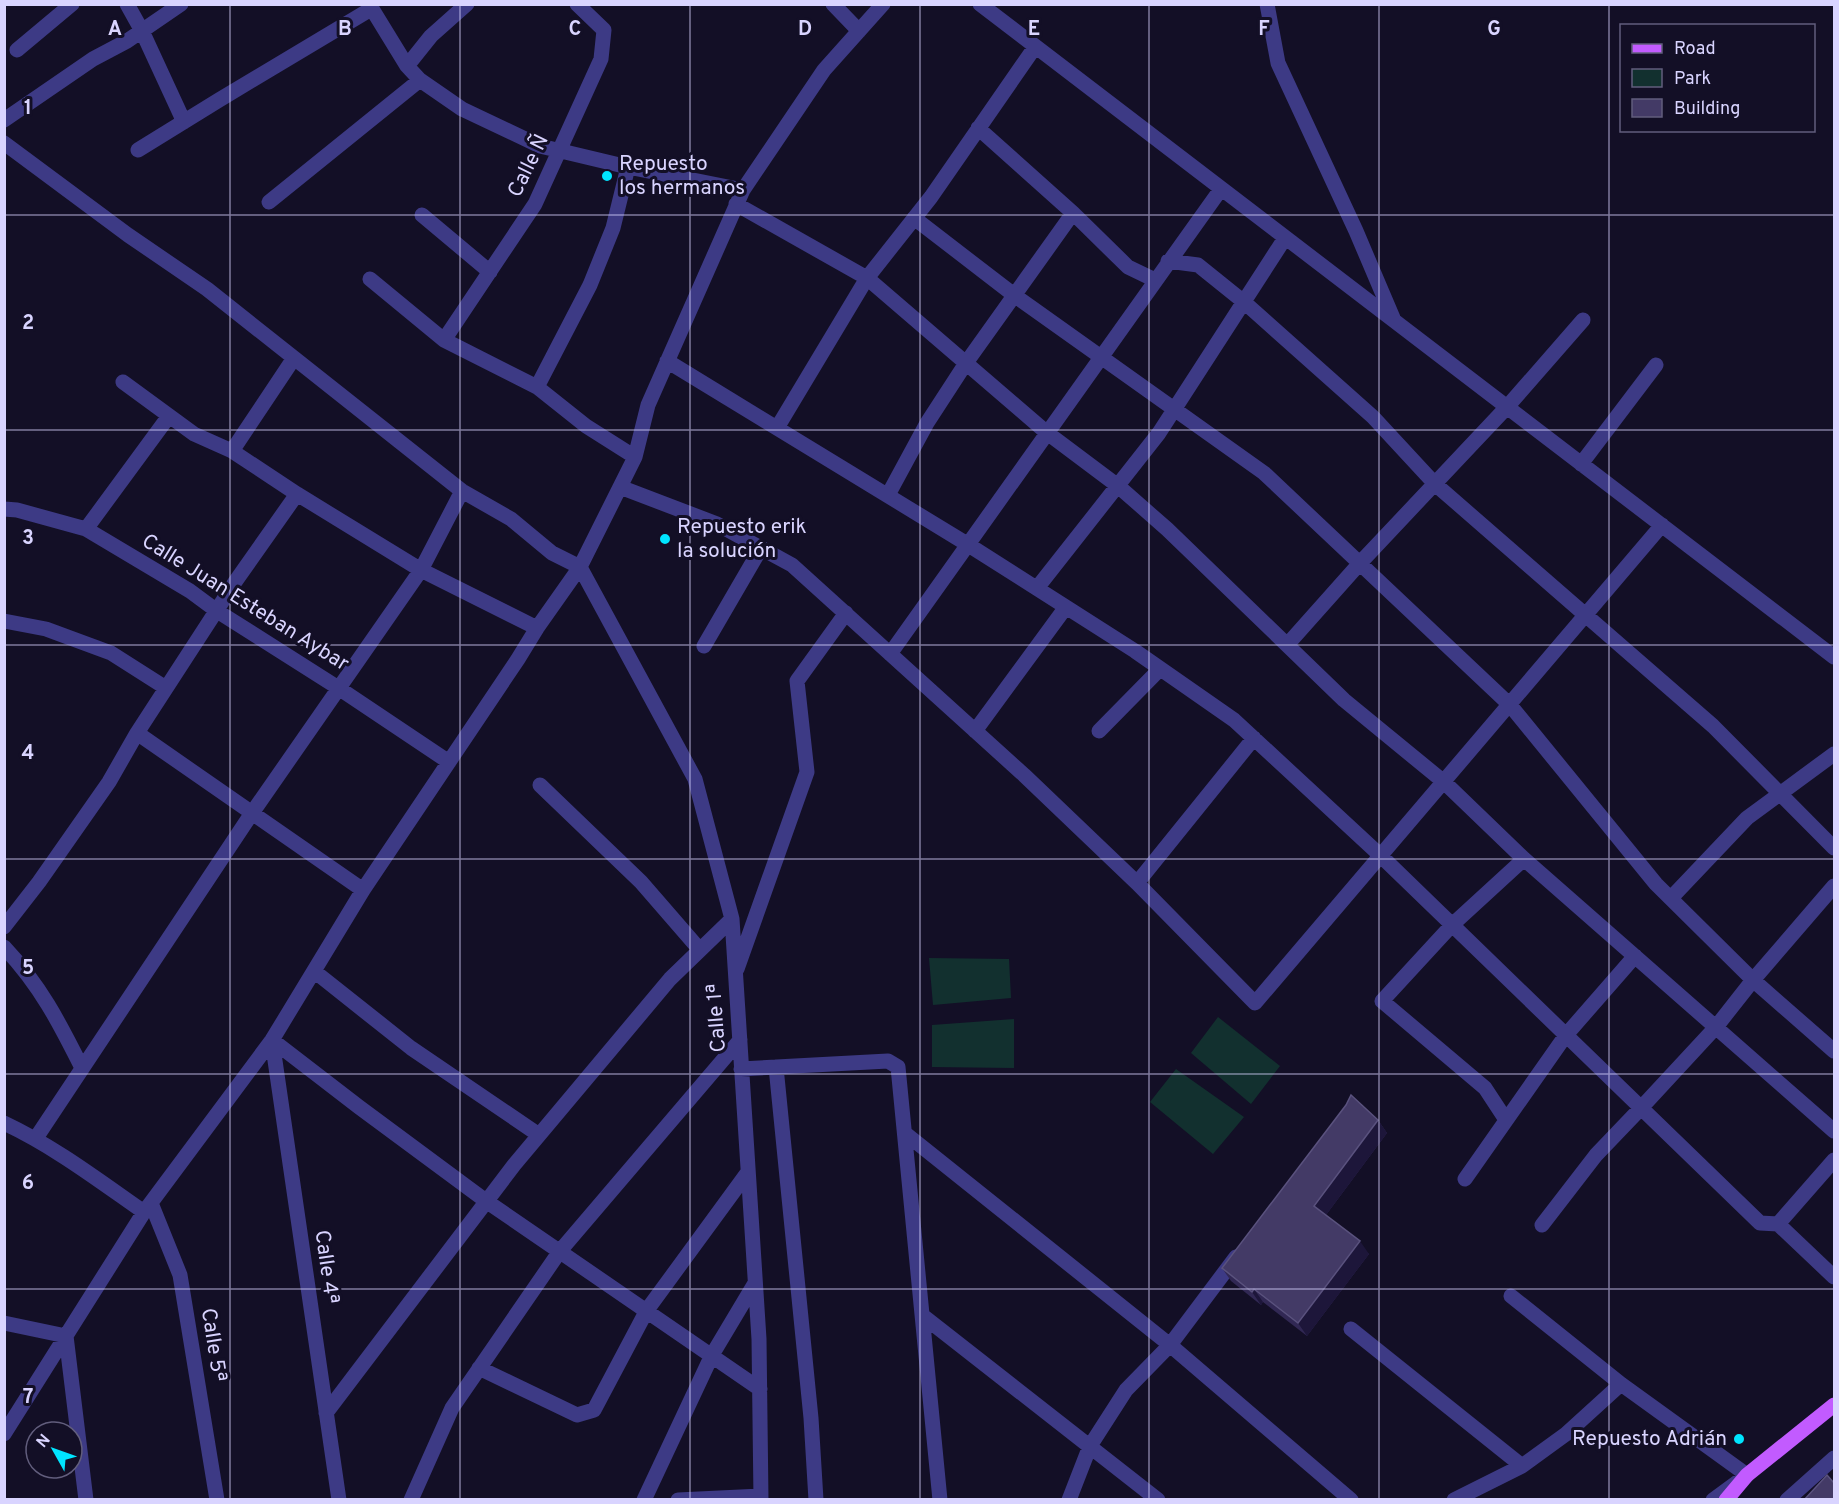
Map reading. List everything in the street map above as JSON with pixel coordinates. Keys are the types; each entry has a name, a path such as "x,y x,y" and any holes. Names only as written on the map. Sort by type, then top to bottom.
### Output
{"main road":[{"path":"1726,1500 1747,1475 1834,1405"}],"street":[{"path":"17,50 72,4"},
{"path":"127,4 184,122"},
{"path":"4,120 93,59 142,31 181,4"},
{"path":"407,66 431,36 467,4"},
{"name":"Calle Ñ","path":"444,340 535,204 601,59 604,30 577,4"},
{"path":"833,4 859,32"},
{"path":"4,1434 147,1207 272,1040 363,890 580,567 634,457 648,405 739,197 824,70 883,4"},
{"path":"980,4 1834,657"},
{"path":"1267,4 1278,63 1356,231 1394,321"},
{"path":"138,150 370,7 407,66 420,80 462,109 540,146 739,197 867,278 1046,432 1118,486 1167,529 1344,699 1444,782 1524,859 1834,1131"},
{"path":"777,428 867,278 931,197 1035,47"},
{"path":"269,202 420,80"},
{"path":"978,128 1073,213 1128,267 1155,280"},
{"path":"4,143 207,289 462,491 511,519 552,553 580,567"},
{"path":"537,387 602,257 613,228 628,167"},
{"path":"890,654 1221,189"},
{"path":"888,495 927,423 966,363 1073,213"},
{"path":"422,215 490,272"},
{"path":"914,218 1014,295 1264,473 1510,705 1656,884 1753,980 1834,1051"},
{"path":"1037,588 1159,433 1285,238"},
{"path":"1168,261 1198,265 1244,302 1373,417 1435,484 1713,726 1834,848"},
{"path":"370,279 444,340 537,387 586,426 634,457"},
{"path":"1287,645 1360,563 1507,407 1583,320"},
{"path":"232,451 294,358"},
{"path":"667,361 1037,588 1234,720 1381,856 1760,1222 1778,1224 1834,1277"},
{"path":"1581,464 1656,364"},
{"path":"123,381 194,434 232,451 421,570 537,628"},
{"path":"86,529 169,416"},
{"path":"620,487 717,524 792,565 975,731 1137,883 1255,1003 1662,525"},
{"path":"36,1138 252,813 421,570 462,491"},
{"path":"4,927 39,882 109,782 137,733 235,582 297,494"},
{"name":"Calle Juan Esteban Aybar","path":"4,508 86,529 190,591 217,611 449,762"},
{"path":"704,646 761,548"},
{"name":"Calle 1ª","path":"580,567 695,779 732,919 759,1339 761,1498"},
{"path":"975,731 1066,607"},
{"path":"735,975 807,772 797,681 846,613"},
{"path":"4,621 46,629 111,653 166,688"},
{"path":"1099,730 1160,669"},
{"path":"137,733 363,890"},
{"path":"1137,883 1254,738"},
{"path":"1671,898 1747,818 1834,754"},
{"path":"540,785 641,882 700,950"},
{"path":"1506,1120 1485,1088 1382,1001 1452,925 1524,859"},
{"path":"1542,1225 1596,1155 1716,1027 1834,886"},
{"path":"326,1413 486,1201 539,1135 670,979 732,919"},
{"path":"4,947 24,969 51,1007 82,1068"},
{"path":"1465,1179 1566,1035 1635,956"},
{"path":"314,971 411,1048 539,1135"},
{"path":"272,1040 486,1201 760,1389"},
{"name":"Calle 4ª","path":"272,1040 339,1500"},
{"path":"411,1500 452,1408 560,1251 740,1040"},
{"path":"741,1069 888,1061 898,1067 940,1500"},
{"path":"776,1067 811,1418 816,1500"},
{"path":"4,1123 36,1138 147,1207"},
{"path":"906,1134 1170,1345 1351,1500"},
{"path":"1778,1224 1834,1160"},
{"path":"479,1368 577,1415 594,1410 646,1310 748,1172"},
{"name":"Calle 5ª","path":"147,1207 180,1275 217,1500"},
{"path":"1069,1500 1089,1446 1126,1390 1170,1345 1248,1243"},
{"path":"644,1500 712,1355 755,1282"},
{"path":"1510,1296 1621,1384 1747,1475 1713,1500"},
{"path":"923,1316 1158,1500"},
{"path":"4,1323 66,1336"},
{"path":"1351,1329 1522,1466"},
{"path":"66,1336 86,1500"},
{"path":"1454,1500 1522,1466 1566,1434 1621,1384"},
{"path":"1787,1500 1834,1458"},
{"path":"678,1500 761,1498"}],"green space":[{"path":"929,958 1009,959 1011,998 933,1005"},
{"path":"1218,1017 1280,1066 1251,1104 1191,1053"},
{"path":"1014,1019 1014,1068 932,1067 932,1025"},
{"path":"1176,1069 1244,1117 1213,1154 1150,1102"}],"building":[{"path":"1351,1095 1378,1120 1314,1206 1360,1241 1298,1323 1254,1289 1252,1292 1222,1268 1346,1105"},
{"path":"1827,1475 1834,1483 1834,1500 1804,1500"}],"place":[{"name":"Repuesto los hermanos","path":"607,176"},
{"name":"Repuesto erik la solución","path":"665,539"},
{"name":"Repuesto Adrián","path":"1739,1439"}]}
